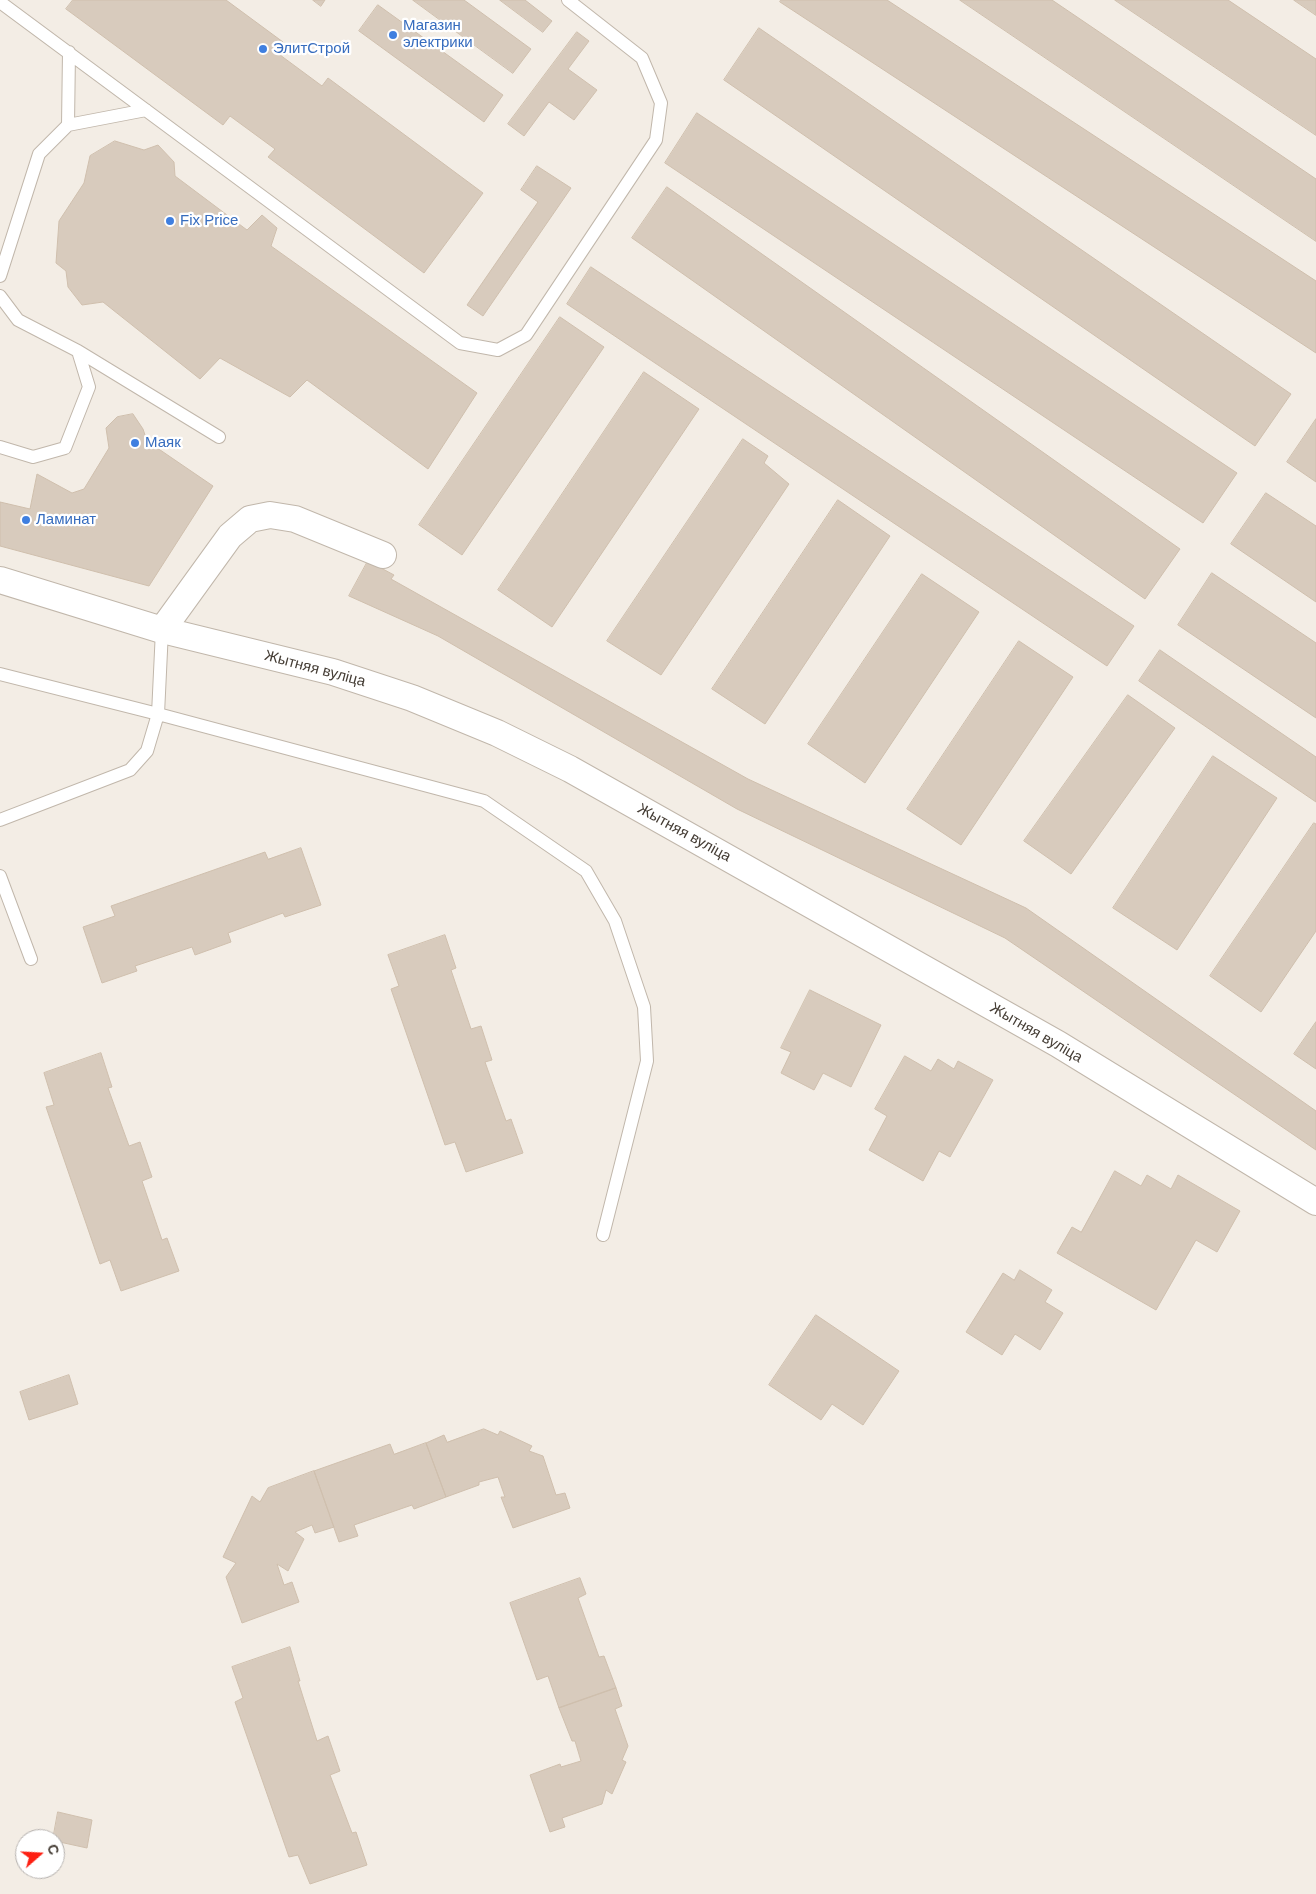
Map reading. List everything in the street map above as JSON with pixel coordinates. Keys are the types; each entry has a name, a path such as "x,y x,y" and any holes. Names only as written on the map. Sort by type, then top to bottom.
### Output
{"street":[{"path":"162,630 230,536 250,519 270,515 295,518 383,555"},
{"name":"Жытняя вуліца","path":"0,580 162,630 333,672 412,698 496,733 570,769 1058,1044 1316,1202"}],"lane":[{"path":"0,2 460,343 498,350 526,335 656,140 661,103 642,58 568,0"},
{"path":"68,125 69,52"},
{"path":"0,276 39,154 68,125 146,110"},
{"path":"0,296 18,320 78,351 219,437"},
{"path":"0,448 32,456 65,448 89,387 78,351"},
{"path":"0,820 130,770 148,751 158,714 162,630"},
{"path":"0,674 484,801 586,871 615,921 644,1007 647,1061 603,1235"},
{"path":"0,876 31,959"}],"building":[{"path":"73,0 226,0 283,42 276,52 322,86 328,78 483,193 424,273 268,157 275,149 230,116 223,125 66,9"},
{"path":"313,0 325,0 321,6"},
{"path":"413,0 464,0 531,49 513,73"},
{"path":"500,0 525,0 552,21 543,32"},
{"path":"781,0 887,0 1316,281 1316,353 780,2"},
{"path":"960,0 1052,0 1316,179 1316,241"},
{"path":"1115,0 1228,0 1316,59 1316,135"},
{"path":"1294,0 1316,0 1316,15"},
{"path":"378,5 503,95 484,122 359,31"},
{"path":"759,28 1291,394 1255,446 724,80"},
{"path":"577,32 589,41 568,69 597,90 574,120 549,102 524,136 508,124"},
{"path":"697,113 1237,473 1203,523 665,163"},
{"path":"115,141 144,150 158,145 174,162 175,176 247,230 262,215 277,228 271,246 477,393 428,469 307,380 290,397 220,358 200,379 103,302 82,305 68,287 66,271 56,263 59,221 84,183 90,156"},
{"path":"537,166 571,188 483,316 467,305 538,202 521,190"},
{"path":"667,187 1180,549 1145,599 632,238"},
{"path":"591,267 1134,626 1107,666 567,304"},
{"path":"560,317 604,347 462,555 419,525"},
{"path":"644,372 699,409 552,627 498,590"},
{"path":"133,414 143,429 147,441 213,486 149,586 0,546 0,502 30,509 37,474 72,493 84,489 109,448 106,428 117,417"},
{"path":"1316,419 1316,482 1287,462"},
{"path":"743,439 768,456 764,463 789,484 661,675 607,641"},
{"path":"1266,493 1316,526 1316,602 1231,544"},
{"path":"838,500 890,536 765,724 712,689"},
{"path":"368,561 394,575 391,579 748,779 1026,908 1316,1111 1316,1150 1005,938 737,809 438,636 349,596"},
{"path":"1212,573 1316,643 1316,718 1178,625"},
{"path":"922,574 979,612 865,783 808,744"},
{"path":"1019,641 1073,677 961,845 907,809"},
{"path":"1160,650 1316,757 1316,802 1139,681"},
{"path":"1128,695 1175,728 1071,874 1024,841"},
{"path":"1213,756 1277,798 1177,950 1113,908"},
{"path":"1314,823 1316,824 1316,931 1261,1012 1210,976"},
{"path":"301,848 321,905 285,917 283,913 228,933 231,942 195,955 192,947 135,966 137,971 102,983 83,927 115,916 111,906 265,852 268,859"},
{"path":"445,935 456,968 451,970 471,1029 481,1026 492,1060 485,1062 506,1121 511,1119 523,1153 466,1172 455,1142 445,1145 391,989 399,986 388,955"},
{"path":"810,990 881,1025 851,1087 823,1073 814,1090 781,1073 791,1052 781,1048"},
{"path":"1316,1022 1316,1069 1294,1054"},
{"path":"101,1053 112,1087 108,1088 129,1146 140,1142 152,1177 142,1181 162,1240 167,1238 179,1271 121,1291 110,1260 100,1264 46,1107 54,1105 44,1073"},
{"path":"905,1056 931,1071 938,1059 954,1069 958,1061 993,1080 950,1157 939,1151 923,1181 869,1150 887,1116 875,1109"},
{"path":"1115,1171 1141,1186 1147,1175 1171,1189 1178,1175 1240,1211 1217,1252 1196,1240 1156,1310 1057,1253 1072,1227 1081,1232"},
{"path":"1020,1270 1052,1290 1045,1302 1063,1313 1040,1350 1015,1334 1002,1355 966,1332 1003,1273 1014,1280"},
{"path":"816,1315 899,1371 863,1425 832,1404 821,1420 769,1385"},
{"path":"69,1375 78,1404 29,1420 20,1392"},
{"path":"484,1429 498,1435 500,1431 532,1446 529,1451 543,1456 556,1495 565,1493 570,1508 513,1528 501,1497 505,1497 498,1477 479,1482 479,1485 446,1497 426,1443 444,1435 447,1442"},
{"path":"426,1443 446,1497 414,1509 412,1505 354,1525 358,1536 339,1542 314,1471 390,1444 394,1454"},
{"path":"314,1471 334,1527 315,1533 312,1525 295,1532 304,1539 288,1571 277,1564 284,1585 292,1582 299,1602 242,1623 226,1577 236,1563 223,1557 252,1496 260,1502 268,1488"},
{"path":"580,1578 586,1594 578,1598 599,1657 604,1656 616,1688 559,1708 548,1676 537,1680 510,1603"},
{"path":"290,1647 300,1681 298,1681 317,1741 328,1736 340,1771 330,1775 352,1833 356,1832 367,1865 310,1884 298,1855 289,1857 235,1702 243,1698 232,1667"},
{"path":"616,1688 622,1706 615,1709 628,1746 622,1760 626,1762 612,1794 606,1790 602,1804 562,1818 565,1827 550,1832 530,1775 560,1764 561,1767 581,1761 575,1741 572,1741 559,1708"},
{"path":"58,1812 92,1820 87,1848 65,1843 65,1829 55,1829"}],"place":[{"name":"Магазин электрики","path":"393,35"},
{"name":"ЭлитСтрой","path":"263,49"},
{"name":"Fix Price","path":"170,221"},
{"name":"Маяк","path":"135,443"},
{"name":"Ламинат","path":"26,520"}]}
